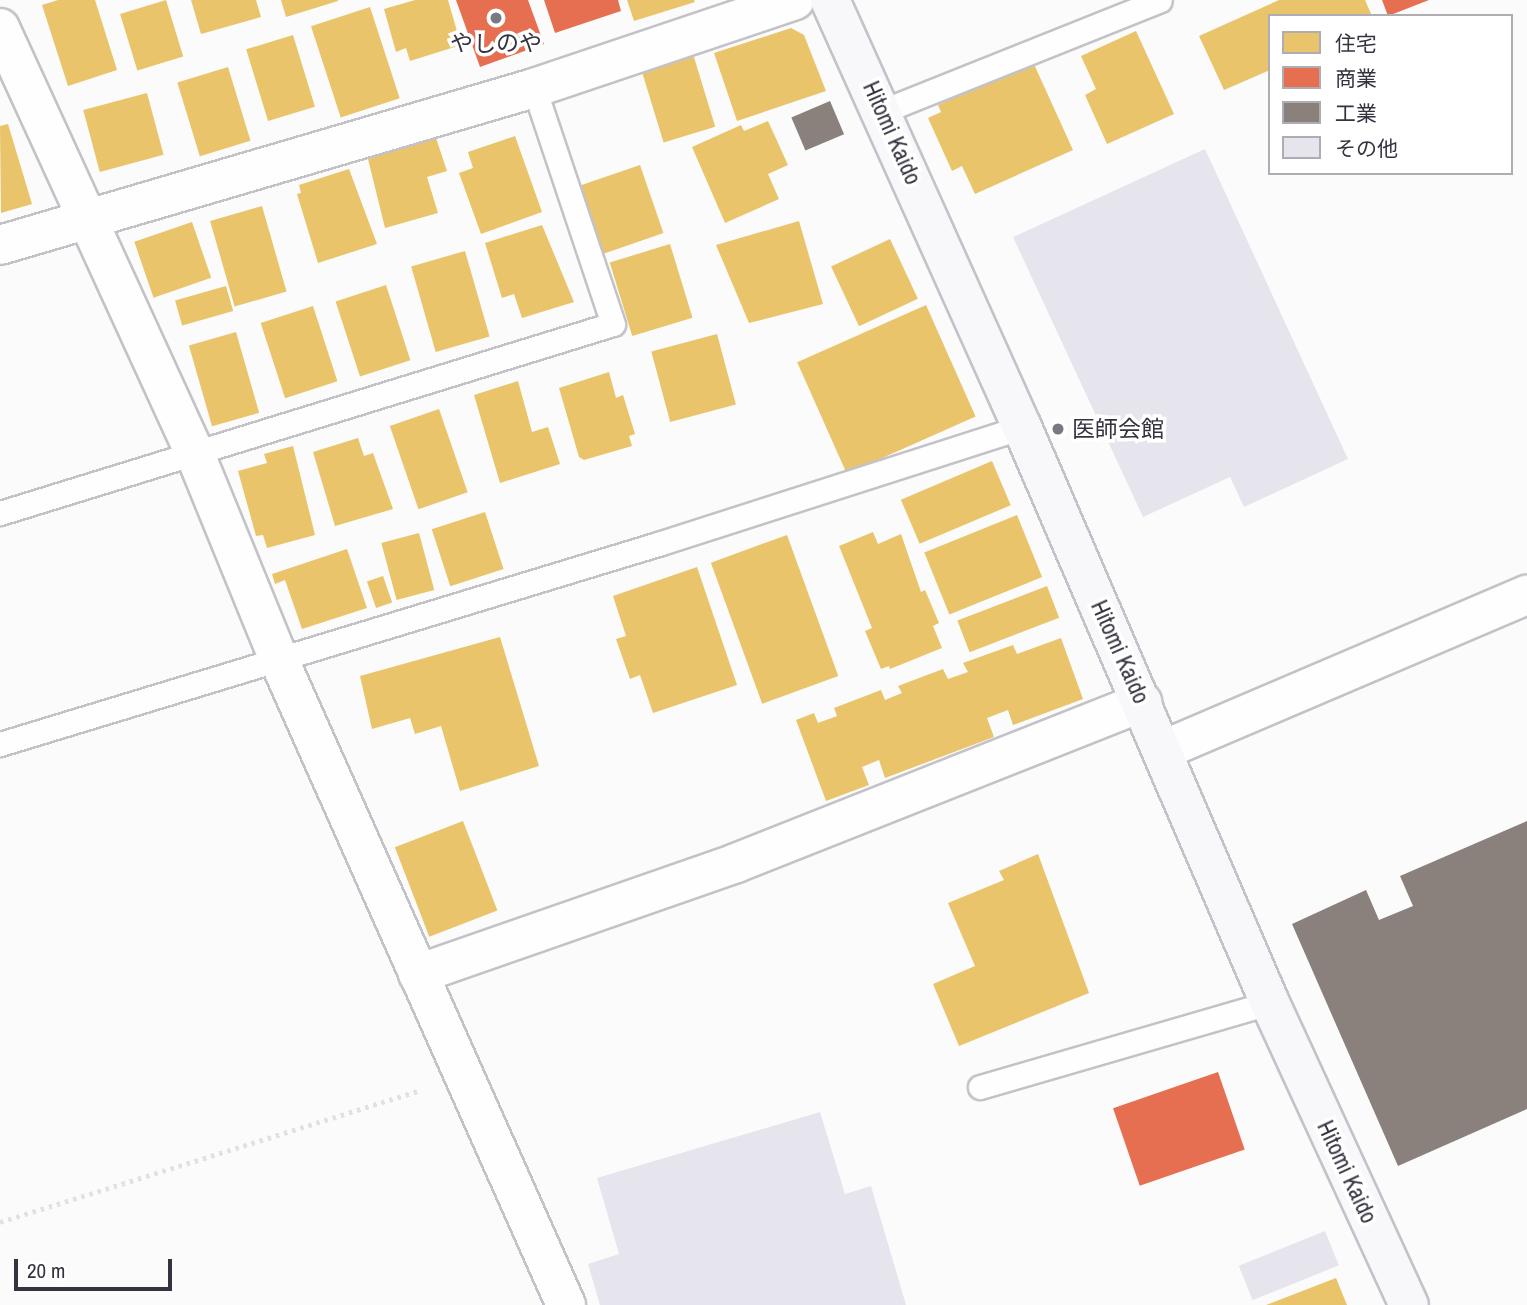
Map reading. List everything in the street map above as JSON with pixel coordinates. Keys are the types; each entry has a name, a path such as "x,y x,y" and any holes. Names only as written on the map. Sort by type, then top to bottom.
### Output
{"main road":[{"name":"Hitomi Kaido","path":"830,0 883,111 1022,427 1270,1003 1409,1305"}],"street":[{"path":"0,245 534,88 795,0"},
{"path":"0,29 195,454 279,660 566,1305"},
{"path":"1163,750 1527,595"},
{"path":"418,974 736,863 1142,702"}],"lane":[{"path":"883,111 1160,0"},
{"path":"0,513 613,324 534,88"},
{"path":"0,744 279,660 1022,427"},
{"path":"980,1087 1270,1003"}],"path":[{"path":"0,1222 464,1076"}],"building: 住宅":[{"path":"58,0 95,0 117,70 68,86 42,5"},
{"path":"166,0 183,56 137,70 120,14"},
{"path":"191,0 256,0 261,17 201,34"},
{"path":"281,0 338,0 338,1 286,17"},
{"path":"415,0 448,0 461,45 410,61 406,48 396,52 384,9"},
{"path":"627,0 694,0 695,2 634,21"},
{"path":"1279,0 1365,0 1371,14 1268,14 1268,71 1224,90 1199,36"},
{"path":"370,7 400,98 341,117 311,26"},
{"path":"791,28 804,35 826,91 737,121 714,53"},
{"path":"1136,31 1174,114 1107,144 1085,95 1096,89 1081,56"},
{"path":"293,35 315,107 268,121 246,49"},
{"path":"693,54 715,127 664,142 641,70"},
{"path":"1033,62 1073,150 975,194 962,166 952,171 928,118 941,112 938,105"},
{"path":"228,67 251,141 200,156 177,82"},
{"path":"147,93 164,155 100,172 83,110"},
{"path":"768,121 788,165 768,174 779,199 725,223 692,147 741,125 744,131"},
{"path":"8,124 32,204 1,213 0,126"},
{"path":"515,136 542,212 481,234 459,173 473,168 468,152"},
{"path":"436,138 447,171 427,177 438,213 385,228 368,159"},
{"path":"640,165 663,233 603,254 579,186"},
{"path":"349,169 377,244 318,263 297,194 301,193 299,185"},
{"path":"262,206 287,292 235,306 210,221"},
{"path":"799,221 823,304 749,323 716,245"},
{"path":"192,222 211,278 154,298 134,242"},
{"path":"542,225 574,302 522,318 514,294 502,298 485,243"},
{"path":"890,239 918,299 859,326 831,266"},
{"path":"670,244 693,318 632,336 610,262"},
{"path":"465,251 490,337 436,352 411,266"},
{"path":"386,285 410,360 360,377 336,301"},
{"path":"226,286 233,311 182,326 175,301"},
{"path":"926,305 976,416 847,474 797,362"},
{"path":"313,306 337,381 285,398 261,323"},
{"path":"236,332 259,413 212,426 189,346"},
{"path":"717,334 736,405 670,422 651,352"},
{"path":"609,372 616,398 623,395 635,434 629,436 632,446 584,460 579,457 559,388"},
{"path":"518,381 532,432 548,427 560,464 500,483 474,395"},
{"path":"439,409 468,492 418,509 390,426"},
{"path":"358,438 364,456 373,453 393,509 335,526 313,452"},
{"path":"293,446 315,535 267,548 263,535 256,536 238,471 267,463 264,454"},
{"path":"992,461 1011,505 920,544 901,500"},
{"path":"485,512 504,569 450,586 432,529"},
{"path":"1017,515 1042,577 949,615 924,552"},
{"path":"873,532 878,544 901,534 921,592 925,590 939,623 933,626 942,648 890,669 889,666 881,669 865,631 872,628 839,546"},
{"path":"419,533 434,590 397,600 381,543"},
{"path":"787,535 838,676 762,704 711,563"},
{"path":"347,549 367,608 302,629 285,580 275,584 272,574"},
{"path":"697,567 737,685 653,713 640,675 630,679 616,639 626,636 613,596"},
{"path":"383,576 392,602 376,608 367,582"},
{"path":"1047,586 1059,618 970,652 957,620"},
{"path":"500,637 539,766 460,791 441,726 415,734 410,718 372,729 360,676"},
{"path":"1061,638 1083,699 1013,725 1008,710 987,718 994,737 885,778 879,760 862,767 869,785 826,801 796,720 814,713 818,723 837,716 834,708 881,690 885,700 902,693 898,686 943,669 948,679 968,672 963,663 1013,645 1017,654"},
{"path":"463,821 497,911 429,937 395,847"},
{"path":"1038,854 1089,993 959,1046 933,984 975,966 948,903 1004,880 999,871"},
{"path":"1336,1278 1347,1305 1266,1305"}],"building: 商業":[{"path":"456,0 528,0 544,44 480,67"},
{"path":"544,0 618,0 621,11 555,33"},
{"path":"1382,0 1429,0 1393,14 1387,14"},
{"path":"1218,1072 1245,1150 1140,1186 1113,1108"}],"building: 工業":[{"path":"830,101 844,134 805,151 791,117"},
{"path":"1527,821 1527,1109 1398,1166 1292,924 1366,890 1379,920 1413,906 1400,876"}],"building: その他":[{"path":"1205,149 1348,459 1244,507 1230,477 1143,517 1013,237"},
{"path":"820,1112 845,1194 871,1186 906,1305 600,1305 588,1264 619,1254 597,1178"},
{"path":"1325,1231 1339,1265 1253,1300 1239,1266"}],"place":[{"name":"やしのや","path":"496,18"},
{"name":"医師会館","path":"1058,429"}]}
